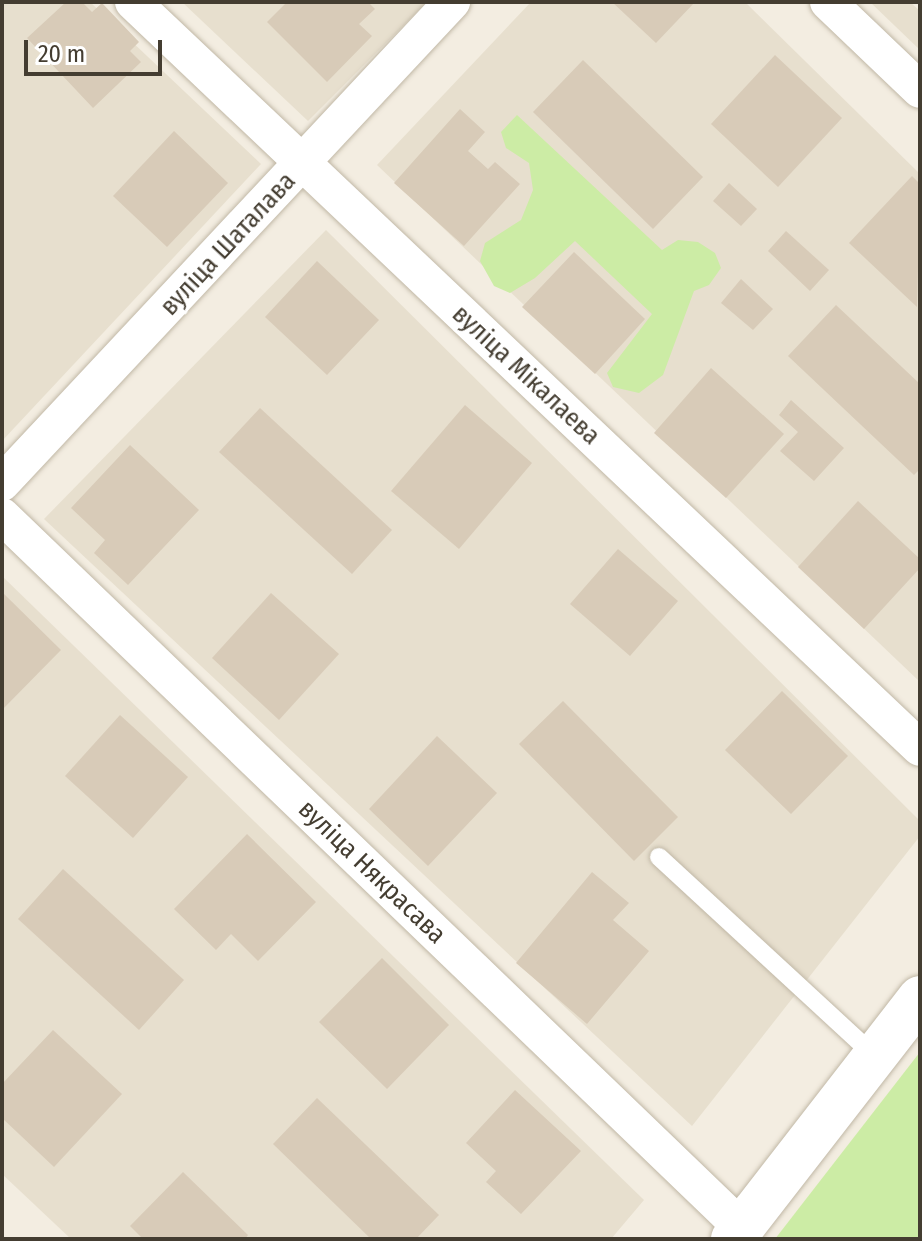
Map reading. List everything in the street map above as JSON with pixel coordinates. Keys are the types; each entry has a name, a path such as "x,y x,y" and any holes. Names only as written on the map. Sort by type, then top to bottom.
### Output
{"street":[{"name":"вуліца Мікалаева","path":"133,2 920,748"},
{"name":"вуліца Шаталава","path":"2,483 304,164 452,2"},
{"path":"828,2 920,90"},
{"name":"вуліца Някрасава","path":"2,516 737,1234"},
{"path":"737,1234 920,998"}],"lane":[{"path":"659,857 875,1056"}],"shaded area":[{"path":"2,2 90,2 261,164 2,441"},
{"path":"182,2 427,2 308,121"},
{"path":"531,2 745,2 920,174 920,682 377,165"},
{"path":"870,2 910,2 920,11 920,50"},
{"path":"326,230 920,821 920,836 692,1126 44,519"},
{"path":"2,576 644,1200 611,1239 71,1239 2,1174"}],"green space":[{"path":"517,115 662,250 678,240 698,242 715,253 721,268 709,285 694,291 663,375 639,393 613,387 607,373 652,314 575,241 535,278 510,293 494,286 480,261 485,243 521,220 533,190 529,163 506,148 501,132"},
{"path":"920,1052 920,1239 775,1239"}],"building":[{"path":"66,2 82,2 92,12 102,3 139,42 130,51 141,62 93,108 27,38"},
{"path":"287,2 368,2 375,9 359,24 372,36 327,82 267,22"},
{"path":"612,2 695,2 656,43"},
{"path":"775,55 842,118 778,187 711,124"},
{"path":"583,60 703,177 653,229 533,112"},
{"path":"460,109 485,132 468,151 488,169 495,162 520,184 464,246 394,183"},
{"path":"174,131 228,183 167,247 113,196"},
{"path":"912,176 920,184 917,307 849,243"},
{"path":"729,183 757,209 741,226 713,201"},
{"path":"786,231 829,270 810,291 768,251"},
{"path":"574,252 645,319 595,374 522,307"},
{"path":"317,261 379,320 327,375 265,317"},
{"path":"741,279 773,309 753,330 721,303"},
{"path":"836,305 920,384 920,469 914,475 788,356"},
{"path":"711,368 784,434 726,498 654,433"},
{"path":"791,400 844,448 814,481 780,451 798,432 779,415"},
{"path":"465,405 532,463 459,549 391,491"},
{"path":"260,408 392,530 352,574 219,452"},
{"path":"130,445 199,510 128,585 94,553 105,540 71,508"},
{"path":"858,501 920,559 920,568 864,629 798,567"},
{"path":"618,549 678,601 630,656 570,604"},
{"path":"2,592 61,650 2,710"},
{"path":"271,593 339,654 279,720 212,658"},
{"path":"782,691 848,756 791,814 725,750"},
{"path":"563,701 678,817 634,861 519,744"},
{"path":"120,715 188,777 133,838 65,776"},
{"path":"437,736 497,793 428,866 369,809"},
{"path":"247,834 316,902 258,961 231,934 216,950 174,909"},
{"path":"63,869 184,980 139,1030 18,919"},
{"path":"592,872 629,903 613,920 649,951 587,1024 516,963"},
{"path":"382,958 449,1025 387,1089 319,1022"},
{"path":"53,1030 122,1094 54,1167 2,1118 2,1084"},
{"path":"515,1090 581,1151 521,1214 486,1182 496,1171 466,1143"},
{"path":"317,1098 439,1215 416,1239 371,1239 273,1144"},
{"path":"183,1172 248,1235 245,1239 143,1239 130,1226"}]}
